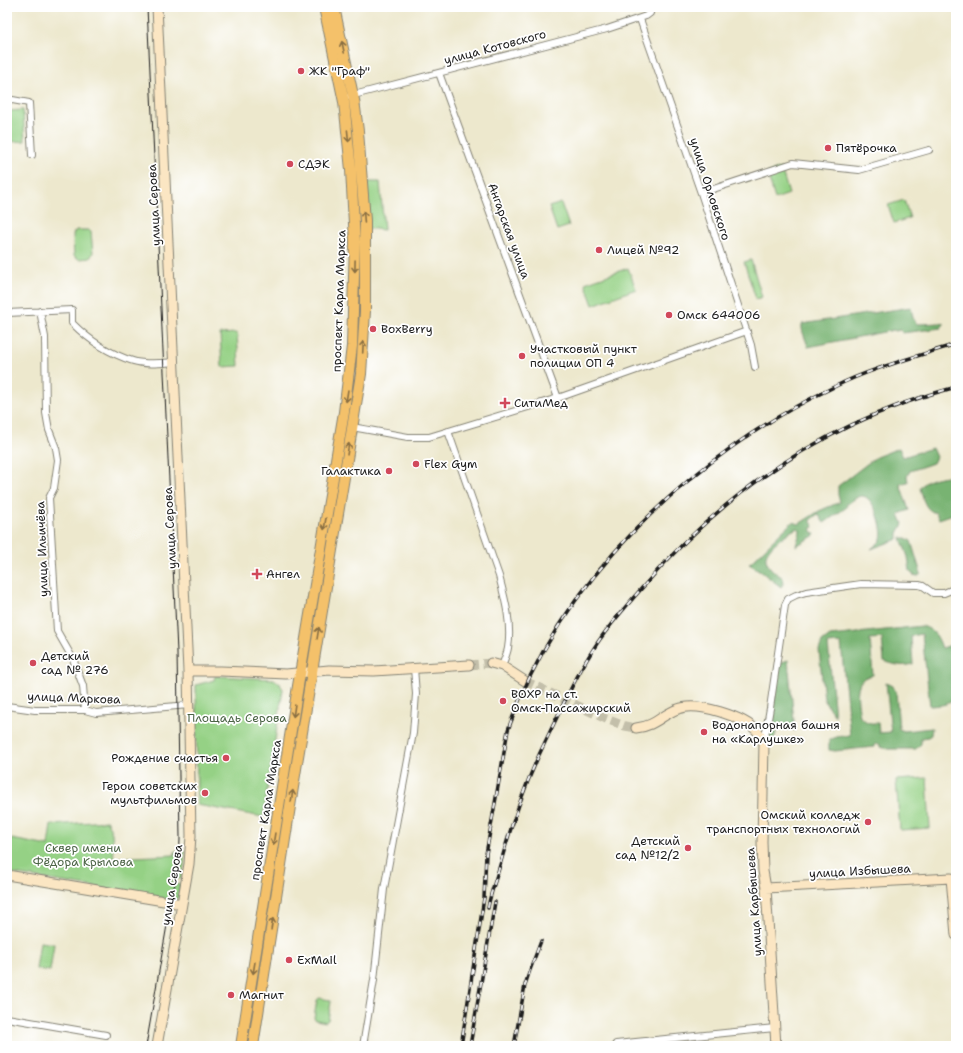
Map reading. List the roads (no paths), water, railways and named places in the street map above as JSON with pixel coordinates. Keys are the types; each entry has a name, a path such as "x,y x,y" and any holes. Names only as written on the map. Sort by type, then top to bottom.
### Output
{"main road":[{"name":"проспект Карла Маркса","path":"253,1046 312,671 361,374 365,311 366,248 358,131 324,7"},
{"name":"проспект Карла Маркса","path":"241,1046 300,672 344,412 352,346 355,222 349,148 348,96 334,7"},
{"path":"269,873 280,875"}],"street":[{"name":"улица Серова","path":"157,7 188,671 191,854 157,1046"},
{"name":"улица Котовского","path":"348,96 607,29 640,19 650,10"},
{"name":"улица Орловского","path":"640,19 701,193 747,331 755,367"},
{"name":"Ангарская улица","path":"439,73 558,398"},
{"path":"7,99 29,103 32,154"},
{"path":"701,193 793,163 859,170 929,150"},
{"path":"7,313 72,310 72,323 86,337 108,350 133,361 145,363 174,362"},
{"name":"улица Ильичёва","path":"40,311 45,337 46,413 49,430 56,448 58,460 54,488 49,498 57,631 73,659 78,672 83,686 86,710"},
{"path":"352,427 422,438 430,437 558,398 747,331"},
{"path":"448,431 496,568 504,597 508,615 509,638 508,649 502,666"},
{"name":"улица Карбышева","path":"776,1046 766,888 763,871 762,842 764,743 785,605 788,598 796,595 861,584 919,585 933,593 944,593 956,588"},
{"path":"491,663 502,666 525,681"},
{"path":"188,671 286,674 330,670 374,671 468,665"},
{"path":"363,1046 374,980 384,889 413,733 416,694 414,668"},
{"name":"улица Маркова","path":"7,706 35,710 86,710 96,712 189,705"},
{"path":"636,728 646,727 678,708 688,706 704,708 730,716 750,725 759,733 764,743"},
{"path":"7,875 182,904"},
{"path":"954,878 956,935"},
{"name":"улица Избышева","path":"766,888 954,878"},
{"path":"7,1018 106,1035"},
{"path":"616,1046 616,1044 775,1028"},
{"path":"672,1038 673,1046"}],"tunnel":[{"path":"469,665 491,663"},
{"path":"525,681 606,719 625,726 636,728"}],"tram line":[{"path":"146,1046 171,902 179,865 180,839 177,652 147,7"}],"railway":[{"path":"461,1046 484,898 486,854 508,730 531,675 560,623 596,574 637,528 683,486 731,448 782,415 848,380 894,363 956,344"},
{"path":"488,908 493,886 520,802 532,771 558,715 590,654 614,621 642,588 675,552 709,519 745,490 784,463 824,439 866,418 910,401 956,387"},
{"path":"470,1046 495,902"},
{"path":"514,1046 525,985 541,941"}],"place":[{"name":"ЖК \"Граф\"","path":"301,71"},
{"name":"Пятёрочка","path":"828,148"},
{"name":"СДЭК","path":"290,164"},
{"name":"Лицей №92","path":"599,250"},
{"name":"Омск 644006","path":"669,315"},
{"name":"BoxBerry","path":"373,329"},
{"name":"Участковый пункт полиции ОП 4","path":"522,356"},
{"name":"СитиМед","path":"505,403"},
{"name":"Flex Gym","path":"416,464"},
{"name":"Галактика","path":"389,471"},
{"name":"Ангел","path":"257,574"},
{"name":"Детский сад № 276","path":"33,663"},
{"name":"ВОХР на ст. Омск-Пассажирский","path":"503,701"},
{"name":"Водонапорная башня на «Карлушке»","path":"704,732"},
{"name":"Рождение счастья","path":"226,758"},
{"name":"Герои советских мультфильмов","path":"205,793"},
{"name":"Омский колледж транспортных технологий","path":"868,822"},
{"name":"Детский сад №12/2","path":"688,848"},
{"name":"ExMail","path":"289,960"},
{"name":"Магнит","path":"231,995"}],"park label":[{"name":"Площадь Серова","path":"237,718"},
{"name":"Сквер имени Фёдора Крылова","path":"83,855"}]}
